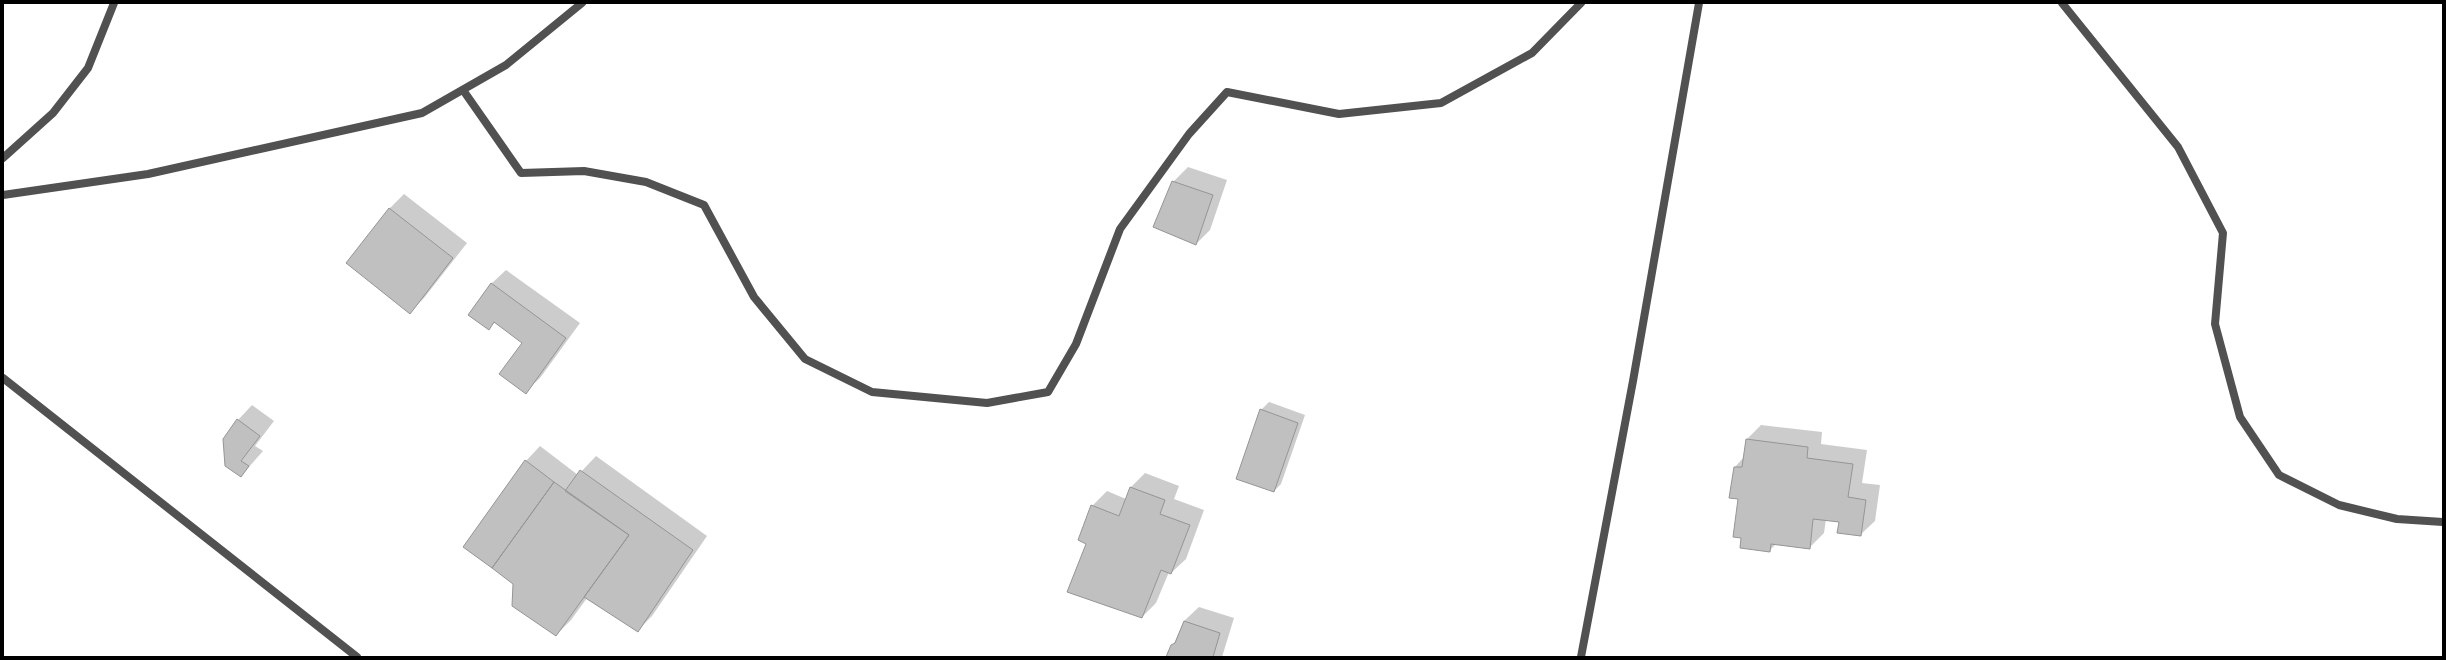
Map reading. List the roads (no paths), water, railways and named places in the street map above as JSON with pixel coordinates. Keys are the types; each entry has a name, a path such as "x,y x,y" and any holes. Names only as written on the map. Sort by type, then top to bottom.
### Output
{"street":[{"path":"3,158 53,113 88,68 114,3"},
{"path":"3,195 148,174 422,113 506,66 582,3"},
{"path":"463,90 521,173 584,171 646,182 704,205 754,297 805,359 872,392 987,403 1048,392 1076,344 1120,229 1189,134 1227,92 1339,114 1441,103 1532,53 1581,3"},
{"path":"1581,657 1633,381 1698,3"},
{"path":"2062,3 2178,147 2223,233 2215,324 2240,417 2279,475 2339,505 2397,519 2443,522"},
{"path":"3,378 357,657"}]}
